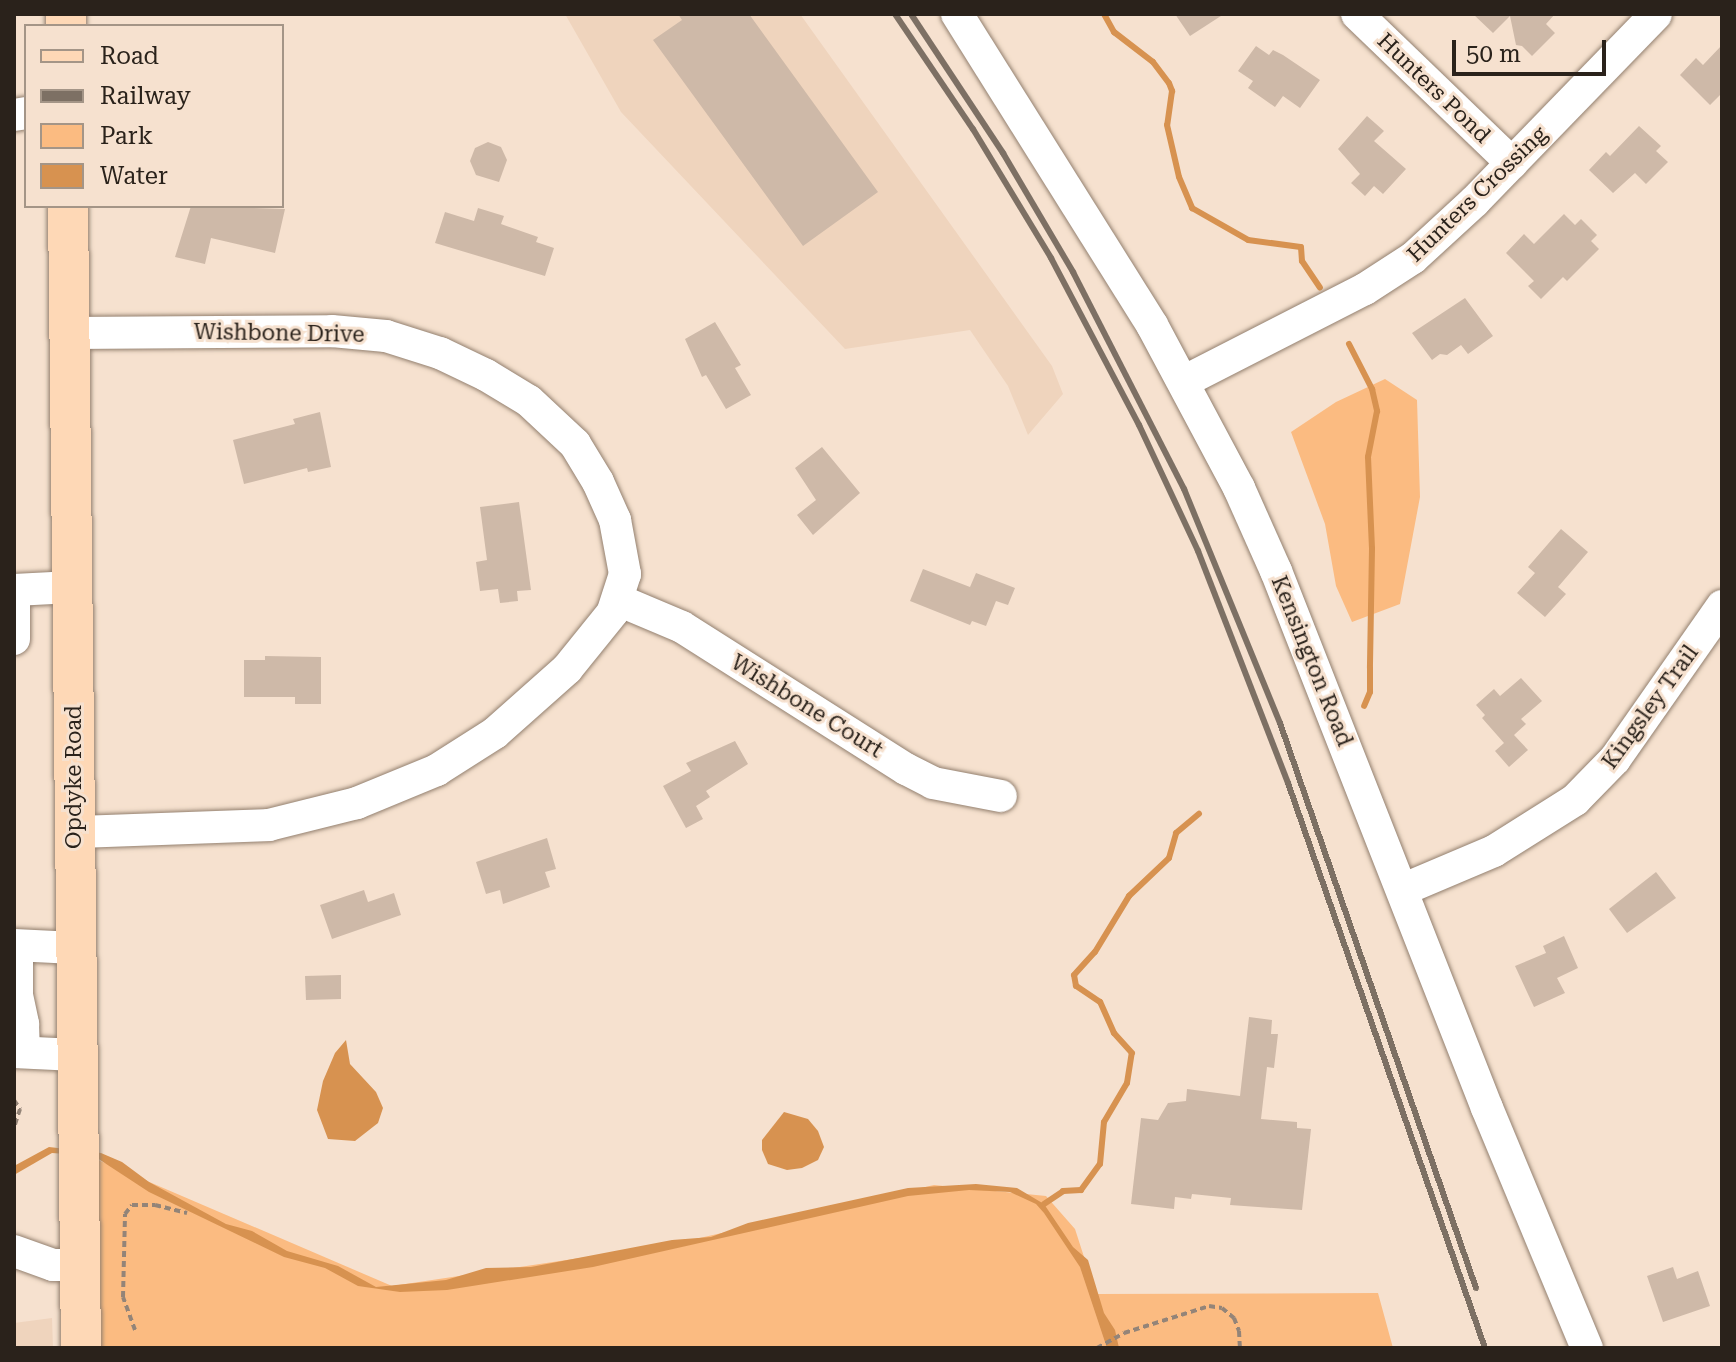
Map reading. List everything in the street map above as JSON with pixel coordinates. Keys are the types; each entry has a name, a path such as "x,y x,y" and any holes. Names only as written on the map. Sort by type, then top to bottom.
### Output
{"main road":[{"name":"Opdyke Road","path":"68,208 81,1348"}],"street":[{"name":"Kensington Road","path":"957,14 1185,381 1239,488 1276,571 1487,1108 1587,1348"},
{"name":"Hunters Pond","path":"1357,14 1512,163"},
{"name":"Hunters Crossing","path":"1185,381 1393,273 1439,237 1656,14"},
{"name":"Wishbone Drive","path":"70,333 272,329 358,333 413,343 466,365 506,386 549,417 589,465 622,540 625,574 618,600 590,645 530,705 475,748 415,780 332,811 269,825 74,832"},
{"path":"14,639 14,593 72,587"},
{"name":"Wishbone Court","path":"618,600 682,627 933,783 1001,796"},
{"name":"Kingsley Trail","path":"1402,890 1494,851 1575,800 1615,759 1722,606"},
{"path":"75,948 16,945 15,995 23,1024 19,1052 76,1055"},
{"path":"14,1251 53,1265 79,1265"}],"path":[{"path":"14,1100 20,1109 14,1128"},
{"path":"135,1330 123,1297 125,1214 132,1205 155,1205 187,1213"},
{"path":"1097,1348 1124,1333 1195,1309 1216,1306 1236,1321 1240,1348"}],"shaded area":[{"path":"565,14 800,14 1052,366 1063,394 1028,435 1008,386 970,330 845,349 621,112"},
{"path":"52,1318 53,1348 14,1348 14,1323"}],"green space":[{"path":"1385,379 1417,400 1420,497 1400,604 1352,622 1336,586 1325,524 1291,432 1336,402"},
{"path":"91,1157 392,1286 673,1244 934,1185 1046,1196 1075,1229 1096,1294 1378,1293 1393,1348 94,1348"}],"water":[{"path":"346,1040 350,1064 376,1092 383,1108 378,1123 355,1141 328,1139 317,1110 323,1081 335,1053"},
{"path":"784,1112 808,1119 818,1131 824,1147 818,1160 802,1168 787,1170 768,1164 762,1150 762,1140"},
{"path":"49,1147 101,1153 122,1162 149,1182 226,1224 252,1231 287,1251 338,1266 376,1287 446,1280 486,1268 531,1267 672,1240 711,1237 748,1223 908,1188 976,1184 1017,1188 1044,1204 1073,1247 1088,1260 1104,1313 1115,1330 1119,1348 1107,1348 1080,1267 1044,1213 1036,1204 1010,1192 969,1190 908,1196 593,1267 447,1290 400,1292 358,1286 325,1268 284,1257 149,1192 94,1156 52,1153 14,1175 14,1166"}],"building":[{"path":"678,14 749,14 878,192 803,246 653,40 682,20"},
{"path":"1175,14 1224,14 1190,36"},
{"path":"1473,14 1555,14 1546,24 1555,33 1532,56 1522,46 1516,45 1510,16 1493,33"},
{"path":"1722,45 1722,93 1710,105 1680,75 1696,58 1703,65"},
{"path":"1256,46 1269,55 1273,50 1283,55 1320,80 1300,108 1283,96 1275,107 1248,88 1253,81 1238,71"},
{"path":"1367,116 1384,131 1374,141 1406,169 1383,194 1374,186 1365,196 1351,183 1360,174 1338,149"},
{"path":"1639,126 1661,146 1656,151 1668,162 1646,184 1635,173 1613,193 1589,170 1606,152 1610,156"},
{"path":"488,142 501,147 507,160 499,182 476,175 470,161 475,148"},
{"path":"190,208 285,209 275,253 211,238 205,264 175,257"},
{"path":"478,208 504,216 501,224 538,237 536,242 554,248 545,276 435,243 445,212 474,221"},
{"path":"1564,214 1575,225 1581,219 1597,235 1591,241 1599,249 1567,281 1563,277 1541,299 1528,286 1534,281 1506,253 1524,234 1534,244"},
{"path":"1465,298 1493,336 1468,354 1461,345 1447,355 1440,354 1432,360 1412,333"},
{"path":"715,322 741,365 735,368 751,395 726,409 706,375 702,377 685,339"},
{"path":"320,412 331,467 308,472 307,468 244,484 233,440 295,424 293,419"},
{"path":"822,447 860,493 813,535 797,515 816,500 795,468"},
{"path":"519,502 531,590 517,591 518,601 500,603 498,589 480,591 476,562 487,560 480,507"},
{"path":"1561,529 1588,552 1558,587 1566,594 1545,617 1517,593 1535,573 1528,567"},
{"path":"923,569 970,587 976,573 1015,588 1008,605 996,601 986,626 972,621 970,625 910,601"},
{"path":"265,656 321,657 321,704 295,704 295,697 244,697 244,660 265,660"},
{"path":"1521,678 1542,701 1521,719 1526,724 1514,735 1528,750 1509,767 1495,751 1504,743 1482,718 1485,715 1476,705 1494,689 1500,696"},
{"path":"735,741 748,764 706,791 710,797 696,806 703,819 686,828 663,786 691,771 686,763"},
{"path":"547,838 556,869 545,872 550,887 503,904 500,890 486,894 476,862"},
{"path":"1656,872 1676,898 1627,933 1609,909"},
{"path":"364,890 368,902 394,893 401,915 332,939 320,905"},
{"path":"1564,936 1578,968 1557,978 1565,993 1534,1007 1515,966 1546,953 1543,946"},
{"path":"341,975 341,999 306,1000 305,976"},
{"path":"1249,1017 1272,1020 1271,1034 1278,1034 1274,1068 1267,1067 1261,1119 1297,1122 1297,1128 1311,1129 1302,1210 1230,1205 1231,1198 1192,1194 1191,1199 1175,1197 1174,1209 1131,1204 1141,1118 1158,1120 1168,1103 1186,1101 1187,1089 1240,1096"},
{"path":"1673,1267 1677,1279 1698,1271 1710,1306 1663,1322 1647,1276"}],"waterway":[{"path":"1104,14 1114,32 1153,62 1169,83 1172,91 1167,125 1179,177 1192,208 1248,240 1301,247 1302,261 1320,288"},
{"path":"1349,344 1372,389 1377,411 1368,457 1372,549 1370,692 1364,706"},
{"path":"1044,1204 1063,1191 1081,1190 1100,1164 1104,1122 1127,1083 1132,1053 1114,1033 1100,1002 1076,986 1074,975 1095,952 1129,896 1169,858 1176,833 1199,814"}],"railway":[{"path":"895,14 973,129 1051,258 1139,425 1198,551 1288,783 1485,1348"},
{"path":"911,14 1003,153 1073,272 1184,489 1280,723 1476,1288"}]}
